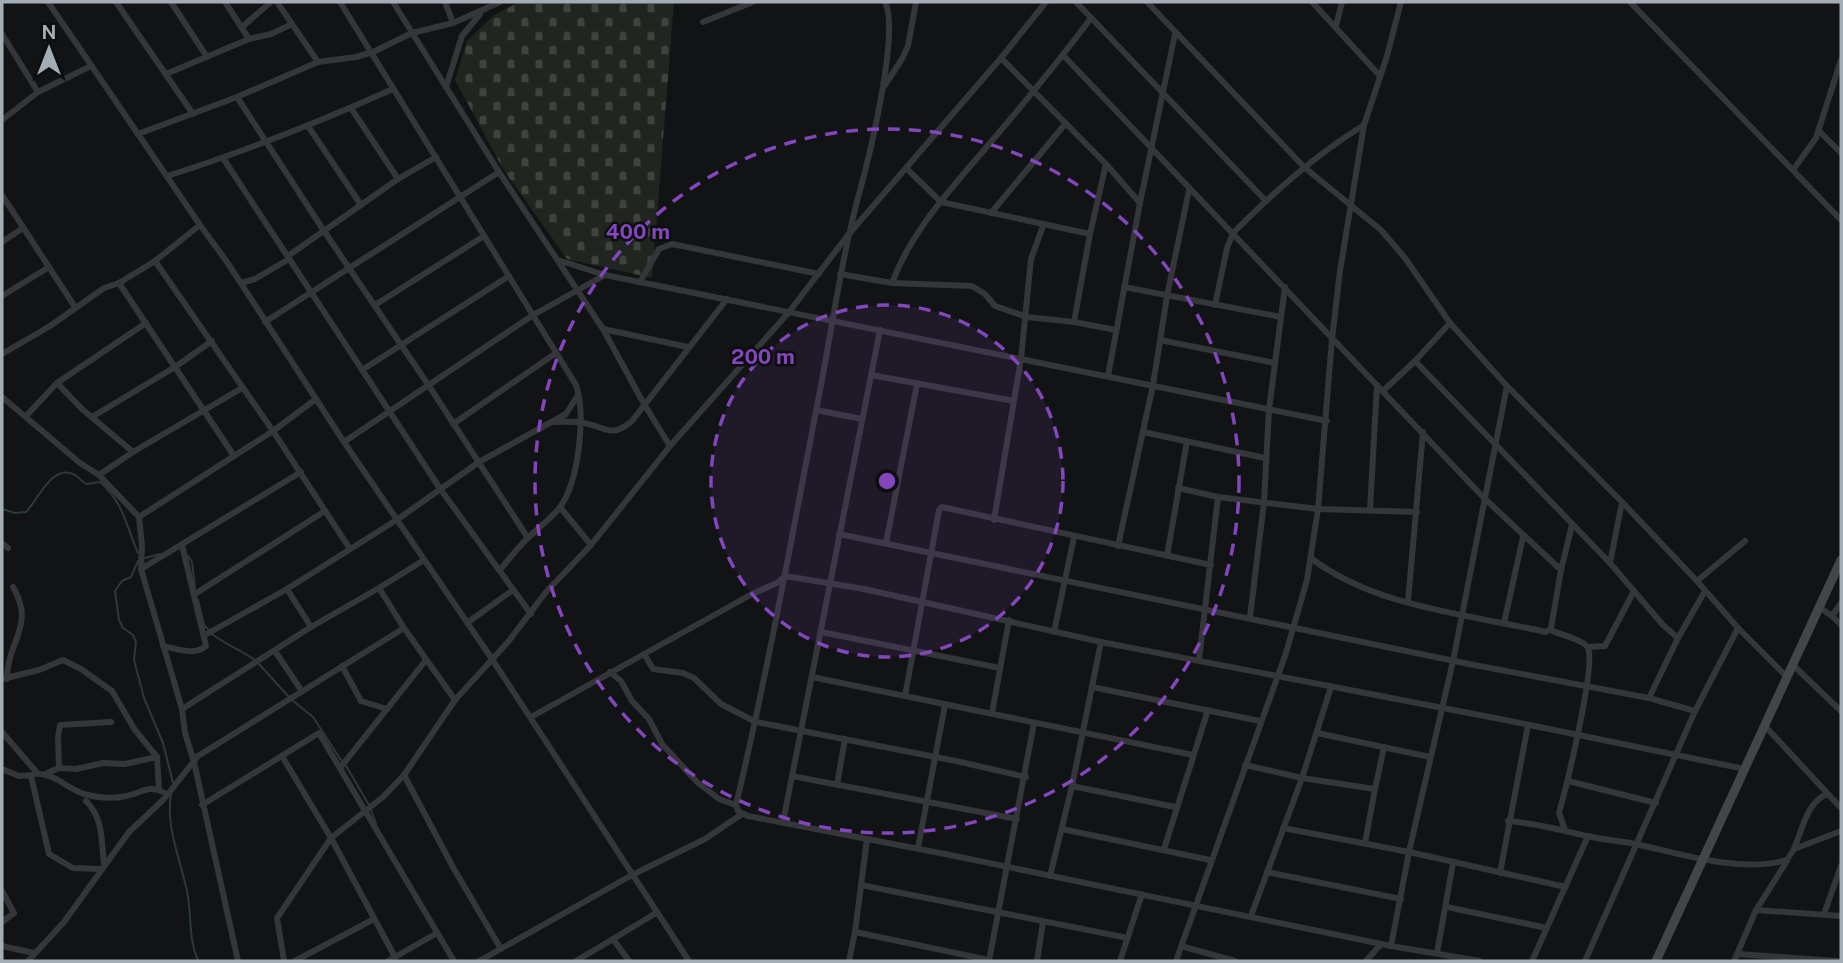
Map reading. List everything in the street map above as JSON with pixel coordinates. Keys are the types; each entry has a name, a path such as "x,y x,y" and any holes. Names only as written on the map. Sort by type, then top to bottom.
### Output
{"street":[{"path":"48,2 241,283 344,442 531,717 689,961"},
{"path":"116,2 193,114"},
{"path":"170,2 207,57"},
{"path":"225,2 250,39"},
{"path":"242,27 271,2"},
{"path":"277,2 318,62"},
{"path":"340,2 373,52 579,394 576,465 570,485 560,507 500,570"},
{"path":"393,2 499,172 603,329 670,446"},
{"path":"445,2 453,23"},
{"path":"138,134 237,97 318,62 373,52 412,33 453,23 500,2"},
{"path":"703,22 753,2"},
{"path":"885,2 889,15 882,90 873,143 840,274 785,576 756,722 736,805 738,811 1381,944 1480,961"},
{"path":"882,90 908,46 916,2"},
{"path":"284,961 277,918 331,838 383,797 404,775 455,700 531,614 546,592 591,545 670,446 789,312 848,235 1046,2"},
{"path":"1076,2 1266,201"},
{"path":"1147,2 1304,167 1381,230 1405,258 1450,323 1507,387 1622,502 1787,677"},
{"path":"1312,2 1380,76"},
{"path":"1336,26 1342,2"},
{"path":"1176,961 1293,628 1312,559 1340,271 1364,125 1401,2"},
{"path":"1630,2 1841,220"},
{"path":"446,87 462,37 481,12"},
{"path":"892,283 904,253 941,202 1091,18"},
{"path":"166,74 292,24"},
{"path":"2,34 38,92"},
{"path":"1108,376 1175,34"},
{"path":"1063,55 1484,498 1561,570"},
{"path":"1001,58 1106,164 1140,203"},
{"path":"1793,170 1819,131 1841,60"},
{"path":"2,120 38,92 91,66"},
{"path":"167,176 308,126 393,89"},
{"path":"237,97 528,538"},
{"path":"351,108 398,179"},
{"path":"991,213 1066,123"},
{"path":"1215,305 1227,248 1233,233 1304,167 1364,125"},
{"path":"308,126 362,205"},
{"path":"1819,131 1841,153"},
{"path":"241,283 255,279 288,258 398,179 436,157"},
{"path":"223,158 441,490 531,614"},
{"path":"1074,322 1106,164"},
{"path":"906,168 941,202 1090,234"},
{"path":"264,322 350,270 499,172"},
{"path":"1118,546 1153,385 1167,296 1189,190"},
{"path":"2,195 75,307"},
{"path":"2,354 50,326 111,284 120,283 155,261 200,225"},
{"path":"994,520 1027,317 1031,259 1043,226"},
{"path":"2,242 23,228"},
{"path":"375,305 484,236"},
{"path":"640,282 659,249 672,244 819,274"},
{"path":"558,260 606,275 1327,421"},
{"path":"155,261 301,472 350,549"},
{"path":"2,296 49,267"},
{"path":"840,274 892,283 972,286 985,294 995,306 1027,317 1116,330"},
{"path":"344,442 533,315 606,275"},
{"path":"362,370 509,276"},
{"path":"120,283 234,456"},
{"path":"1124,287 1281,317"},
{"path":"1250,617 1264,502 1269,409 1285,287"},
{"path":"552,422 579,422 609,431 622,429 632,421 727,299"},
{"path":"26,416 57,383 146,323"},
{"path":"1383,391 1450,323"},
{"path":"603,329 688,347"},
{"path":"783,822 880,330"},
{"path":"1160,340 1275,363"},
{"path":"92,417 175,367 212,341"},
{"path":"453,424 556,353"},
{"path":"1415,361 1610,563 1663,625 1678,638"},
{"path":"871,375 1014,401"},
{"path":"57,383 133,452"},
{"path":"886,543 917,384"},
{"path":"1370,510 1377,384"},
{"path":"1391,946 1409,852 1453,661 1507,387"},
{"path":"99,475 133,452 243,388"},
{"path":"205,635 287,589 398,519 479,462 552,422 571,408 579,394"},
{"path":"2,397 80,463 99,475 139,517 141,569 182,709 185,733 194,762 238,961"},
{"path":"139,517 273,431 316,399"},
{"path":"816,410 862,419"},
{"path":"1143,432 1265,458"},
{"path":"1408,602 1423,432"},
{"path":"1167,556 1187,441"},
{"path":"141,569 301,472"},
{"path":"1178,488 1318,509 1417,512"},
{"path":"1199,660 1219,496"},
{"path":"1610,563 1622,502"},
{"path":"560,507 591,545"},
{"path":"905,696 939,510 942,507 1211,565"},
{"path":"195,594 325,511"},
{"path":"1550,630 1572,525"},
{"path":"839,534 1453,661 1649,698 1695,711"},
{"path":"1054,632 1073,537"},
{"path":"1504,624 1523,537"},
{"path":"1697,581 1745,541"},
{"path":"163,646 198,651 206,647 182,545"},
{"path":"1312,559 1340,579 1408,602 1461,616 1546,632 1550,630 1582,641 1588,647 1587,687 1559,813 1565,830"},
{"path":"182,709 311,627 424,560"},
{"path":"1656,961 1841,561"},
{"path":"785,576 922,601 1101,642 1745,769"},
{"path":"531,717 752,594 779,582 785,576"},
{"path":"13,587 22,603 22,620 4,679 39,670 63,660 81,668 112,691 135,730 158,757 159,789"},
{"path":"379,588 455,700"},
{"path":"287,589 311,627"},
{"path":"467,623 513,590"},
{"path":"1588,647 1605,646 1634,591"},
{"path":"1649,698 1678,638 1705,591"},
{"path":"1832,616 1841,603"},
{"path":"1819,607 1841,625"},
{"path":"992,713 1009,620"},
{"path":"28,961 64,922 129,832 167,795 205,750 404,628"},
{"path":"1585,961 1695,711 1738,628"},
{"path":"821,632 1000,668"},
{"path":"1050,876 1072,786 1101,642"},
{"path":"275,651 301,690"},
{"path":"644,654 653,669 683,673 694,678 721,704 756,722 1026,777"},
{"path":"340,768 426,660"},
{"path":"1792,664 1841,711"},
{"path":"342,666 361,701 387,709"},
{"path":"610,672 620,680 632,701 648,717 662,744 697,782 719,799 736,805"},
{"path":"812,677 1193,755"},
{"path":"1092,687 1260,722"},
{"path":"1251,916 1302,778 1331,687"},
{"path":"918,848 945,705"},
{"path":"1164,849 1175,807 1208,710"},
{"path":"59,768 60,725 111,722"},
{"path":"855,932 989,960 1026,777 1034,723"},
{"path":"1500,873 1528,725"},
{"path":"1765,726 1841,808"},
{"path":"2,732 34,775 49,854 73,868 102,867"},
{"path":"202,805 319,733 454,961"},
{"path":"1317,733 1430,757"},
{"path":"837,785 845,739"},
{"path":"1365,844 1384,747"},
{"path":"282,756 331,838 374,919 391,959 437,933"},
{"path":"2,769 19,776 34,775 59,768 76,769 103,763 125,764 158,757"},
{"path":"1245,765 1302,778 1375,789"},
{"path":"47,773 75,791 90,796 128,796 143,790 159,789 167,795"},
{"path":"404,775 501,949"},
{"path":"792,776 1017,819"},
{"path":"1568,781 1656,803"},
{"path":"1072,786 1175,807"},
{"path":"1734,961 1756,910 1794,849 1809,811 1819,797 1827,793"},
{"path":"86,801 93,807 102,833 102,867"},
{"path":"479,961 632,875 705,839 743,814"},
{"path":"1508,821 1638,844 1702,861 1774,864 1787,860"},
{"path":"1283,828 1409,852 1566,887"},
{"path":"1062,829 1210,860"},
{"path":"1794,849 1841,831"},
{"path":"1532,961 1588,836"},
{"path":"849,961 867,839"},
{"path":"1437,953 1453,863"},
{"path":"1825,914 1841,866"},
{"path":"1267,872 1401,899"},
{"path":"861,885 1128,938"},
{"path":"2,891 14,913 2,922"},
{"path":"1119,961 1142,894"},
{"path":"1447,907 1547,928"},
{"path":"1756,910 1841,916"},
{"path":"576,961 656,912"},
{"path":"295,961 374,919"},
{"path":"1037,961 1043,922"},
{"path":"613,939 629,961"},
{"path":"1367,961 1381,944"},
{"path":"2,946 34,953"},
{"path":"1181,946 1234,961"},
{"path":"1738,954 1838,961"}],"green space":[{"path":"519,2 674,2 652,278 567,259 503,169 455,80 467,41 493,16"}],"waterway":[{"path":"2,509 15,513 26,512 58,474 73,474 87,484 100,482 124,515 138,553"},
{"path":"145,558 160,554"},
{"path":"188,556 192,562 195,588"},
{"path":"138,561 131,577 122,581 115,591 119,620 136,642 134,660 144,698 163,743 173,783"},
{"path":"198,600 204,625 209,630"},
{"path":"212,634 255,660"},
{"path":"259,664 288,696"},
{"path":"292,700 313,717 341,760"},
{"path":"345,764 369,805"},
{"path":"171,795 170,818 187,891 193,944 198,961"},
{"path":"371,810 376,824"}]}
